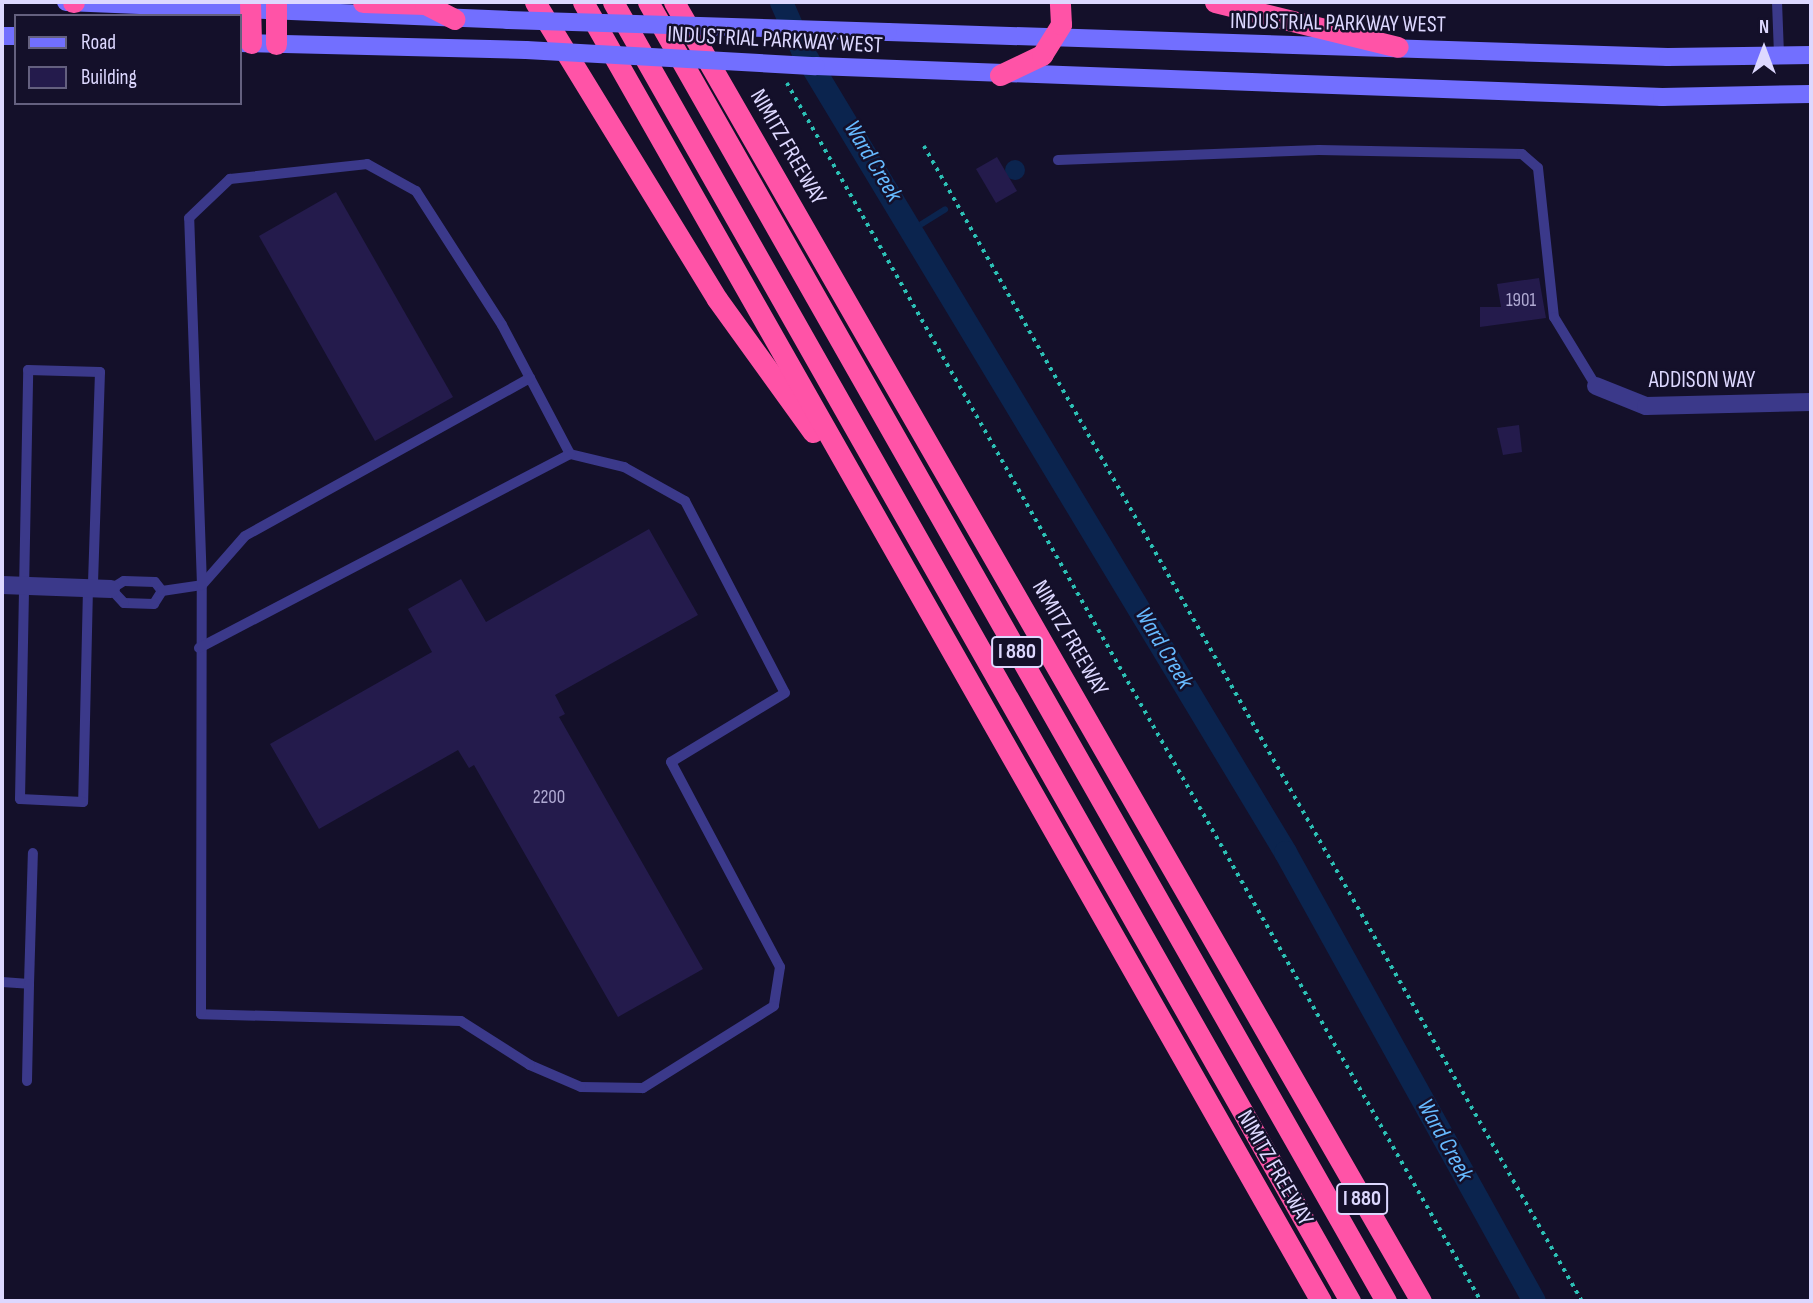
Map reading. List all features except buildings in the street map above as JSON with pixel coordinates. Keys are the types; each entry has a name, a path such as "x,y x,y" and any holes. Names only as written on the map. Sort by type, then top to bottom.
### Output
{"highway":[{"path":"363,2 425,4 454,19"},
{"path":"535,2 718,299 871,511"},
{"name":"NIMITZ FREEWAY","path":"583,2 1321,1301"},
{"name":"I 880","path":"613,2 1350,1301"},
{"name":"I 880","path":"648,2 1386,1301"},
{"name":"NIMITZ FREEWAY","path":"674,2 1421,1301"},
{"path":"1000,75 1029,66 1053,38 1060,2"},
{"path":"1215,2 1398,47"},
{"path":"245,43 250,7"},
{"path":"276,8 276,44"}],"main road":[{"name":"INDUSTRIAL PARKWAY WEST","path":"66,2 276,8 454,19 1053,38 1811,55"},
{"name":"INDUSTRIAL PARKWAY WEST","path":"245,43 526,50 911,72 1662,97 1811,94"}],"street":[{"name":"ADDISON WAY","path":"1596,386 1646,406 1811,402"},
{"path":"2,585 98,588"}],"lane":[{"path":"1777,2 1779,55"},
{"path":"1058,160 1320,150 1522,154 1538,168 1554,317 1596,386"},
{"path":"200,648 570,454 624,467 685,500 785,693 671,762 780,967 774,1006 643,1088 581,1087 530,1065 461,1021 201,1014 200,648 202,585 189,218 230,179 368,164 416,191 530,378 570,454"},
{"path":"28,370 100,372 98,588 83,802 20,799 28,370"},
{"path":"98,588 124,603 154,604 162,591 202,585 245,536 530,378"},
{"path":"98,588 124,581 155,582 162,591"},
{"path":"27,1081 33,853"},
{"path":"2,982 29,984"}],"path":[{"path":"784,75 1481,1301"},
{"path":"923,146 1582,1301"}],"water":[{"path":"1015,160 1022,163 1025,170 1022,177 1015,180 1008,177 1005,170 1008,163"}],"waterway":[{"name":"Ward Creek","path":"781,2 802,50 1285,852 1534,1301"},
{"path":"912,230 945,209"}]}
